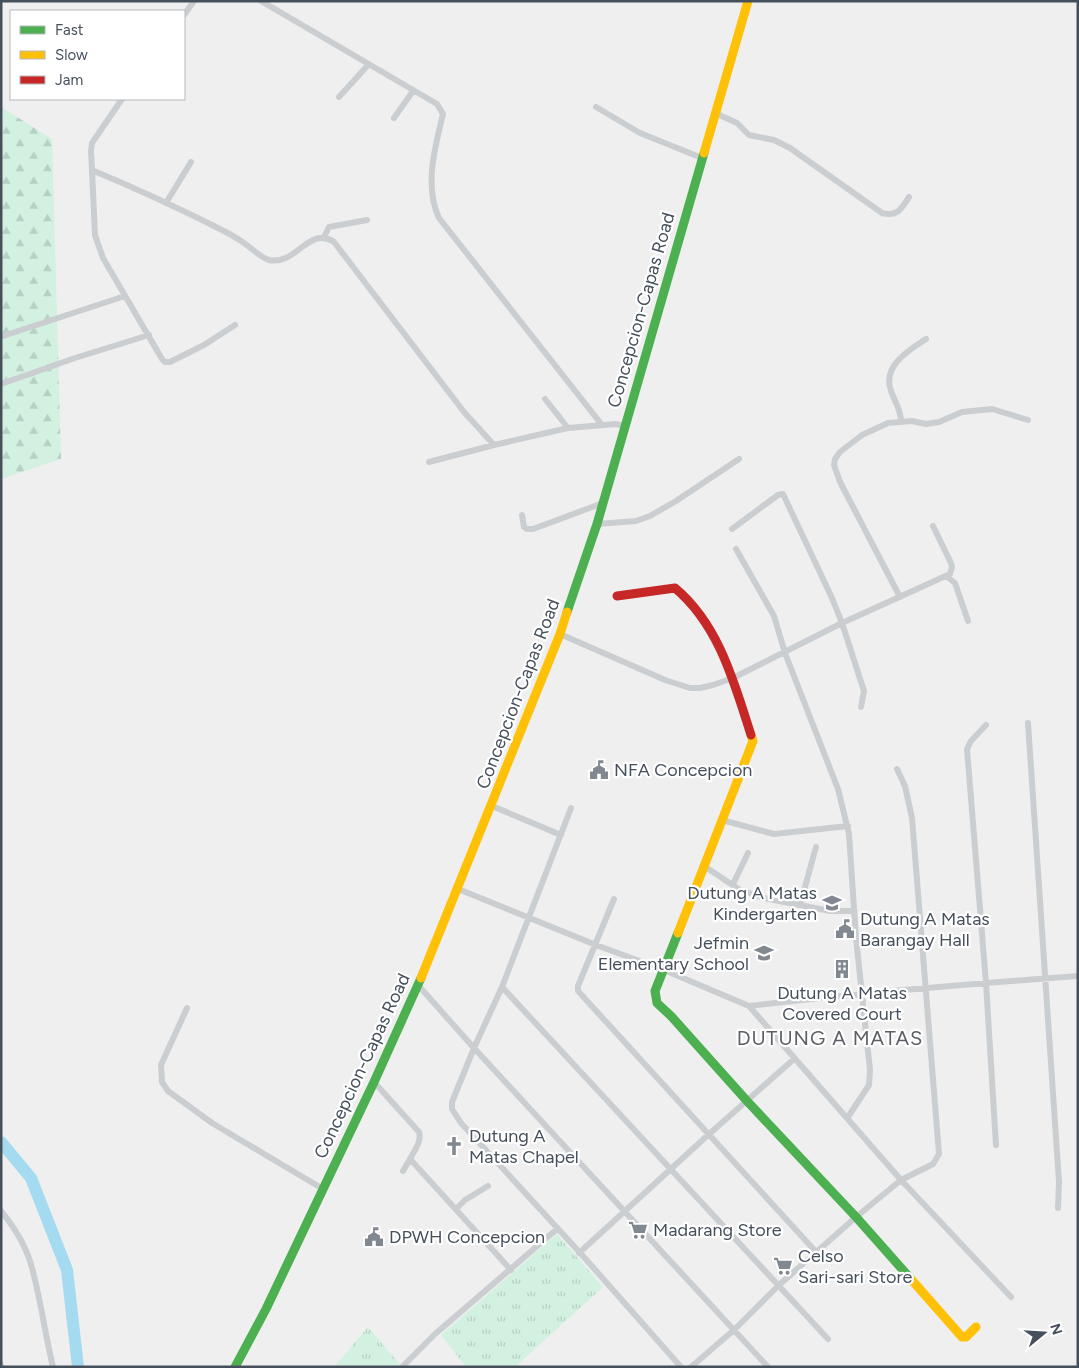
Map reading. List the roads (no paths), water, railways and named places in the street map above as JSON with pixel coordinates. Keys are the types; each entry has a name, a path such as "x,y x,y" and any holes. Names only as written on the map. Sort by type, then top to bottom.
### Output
{"main road":[{"name":"Concepcion-Capas Road","path":"235,1367 266,1308 418,985 560,634 603,504 748,1"},
{"path":"617,596 675,588 680,592 702,616 714,636 733,678 753,742 655,991 657,1003 856,1217 962,1337 966,1337 976,1327"}],"street":[{"path":"185,14 194,1"},
{"path":"261,1 437,104 443,114 435,151 432,196 439,218 602,425"},
{"path":"339,97 369,64"},
{"path":"394,118 414,91"},
{"path":"121,100 92,144 91,151 96,235 103,258 165,362 170,362 204,345 235,325"},
{"path":"596,107 640,133 702,158"},
{"path":"715,113 736,123 749,135 774,140 790,148 882,212 891,214 900,211 908,197"},
{"path":"166,203 191,162"},
{"path":"92,170 166,203 239,239 268,260 277,260 291,256 314,239 324,236 329,227 367,220"},
{"path":"324,236 334,242 464,412 494,445"},
{"path":"3,336 125,296"},
{"path":"1,384 149,335"},
{"path":"901,421 901,411 890,389 891,372 895,363 904,354 926,339"},
{"path":"545,399 568,428"},
{"path":"900,597 840,482 834,465 835,459 840,452 862,435 888,423 912,421 926,424 939,422 962,412 992,409 1028,420"},
{"path":"429,462 568,428 616,424 625,426"},
{"path":"597,524 642,520 676,501 739,459"},
{"path":"732,529 778,495 783,494 842,623 864,691 861,706"},
{"path":"522,515 524,527 532,529 603,504"},
{"path":"560,634 638,669 690,688 713,685 733,678 842,623 950,574 952,567 933,526"},
{"path":"736,549 774,616 785,652 838,790 848,826 854,911 870,1070 869,1085 848,1117"},
{"path":"946,576 955,583 968,621"},
{"path":"1028,723 1059,1182 1058,1208"},
{"path":"986,725 971,741 967,749 986,983 996,1145"},
{"path":"692,1367 734,1330 779,1285 856,1217 901,1180 933,1164 939,1154 924,988 912,818 904,786 897,769"},
{"path":"492,806 561,835"},
{"path":"572,808 502,987 452,1102 452,1109 461,1123 681,1367"},
{"path":"722,820 774,834 848,826"},
{"path":"800,905 816,847"},
{"path":"734,884 748,853"},
{"path":"704,866 734,884 740,890 750,894 830,911 854,911"},
{"path":"458,889 529,916 596,945 664,970 749,1006 794,1059 848,1117 901,1180 1011,1296"},
{"path":"614,899 578,986 578,991 817,1253"},
{"path":"749,1006 924,988 1078,976"},
{"path":"418,985 768,1367"},
{"path":"502,987 828,1340"},
{"path":"187,1008 161,1065 160,1074 162,1082 168,1091 212,1123 323,1189"},
{"path":"579,1253 794,1059"},
{"path":"374,1082 419,1132 421,1137 403,1171"},
{"path":"410,1159 511,1270"},
{"path":"456,1209 465,1200 488,1186"},
{"path":"1,1211 9,1220 26,1251 32,1267 53,1367"},
{"path":"402,1367 435,1334 557,1229"}],"waterway":[{"path":"1,1142 31,1178 67,1270 78,1367"}],"place":[{"name":"NFA Concepcion","path":"599,770"},
{"name":"Dutung A Matas Kindergarten","path":"832,903"},
{"name":"Dutung A Matas Barangay Hall","path":"845,929"},
{"name":"Jefmin Elementary School","path":"764,953"},
{"name":"Dutung A Matas Covered Court","path":"842,969"},
{"name":"Dutung A Matas Chapel","path":"454,1146"},
{"name":"Madarang Store","path":"638,1230"},
{"name":"DPWH Concepcion","path":"374,1237"},
{"name":"Celso Sari-sari Store","path":"783,1266"}],"district":[{"name":"DUTUNG A MATAS","path":"830,1038"}]}
